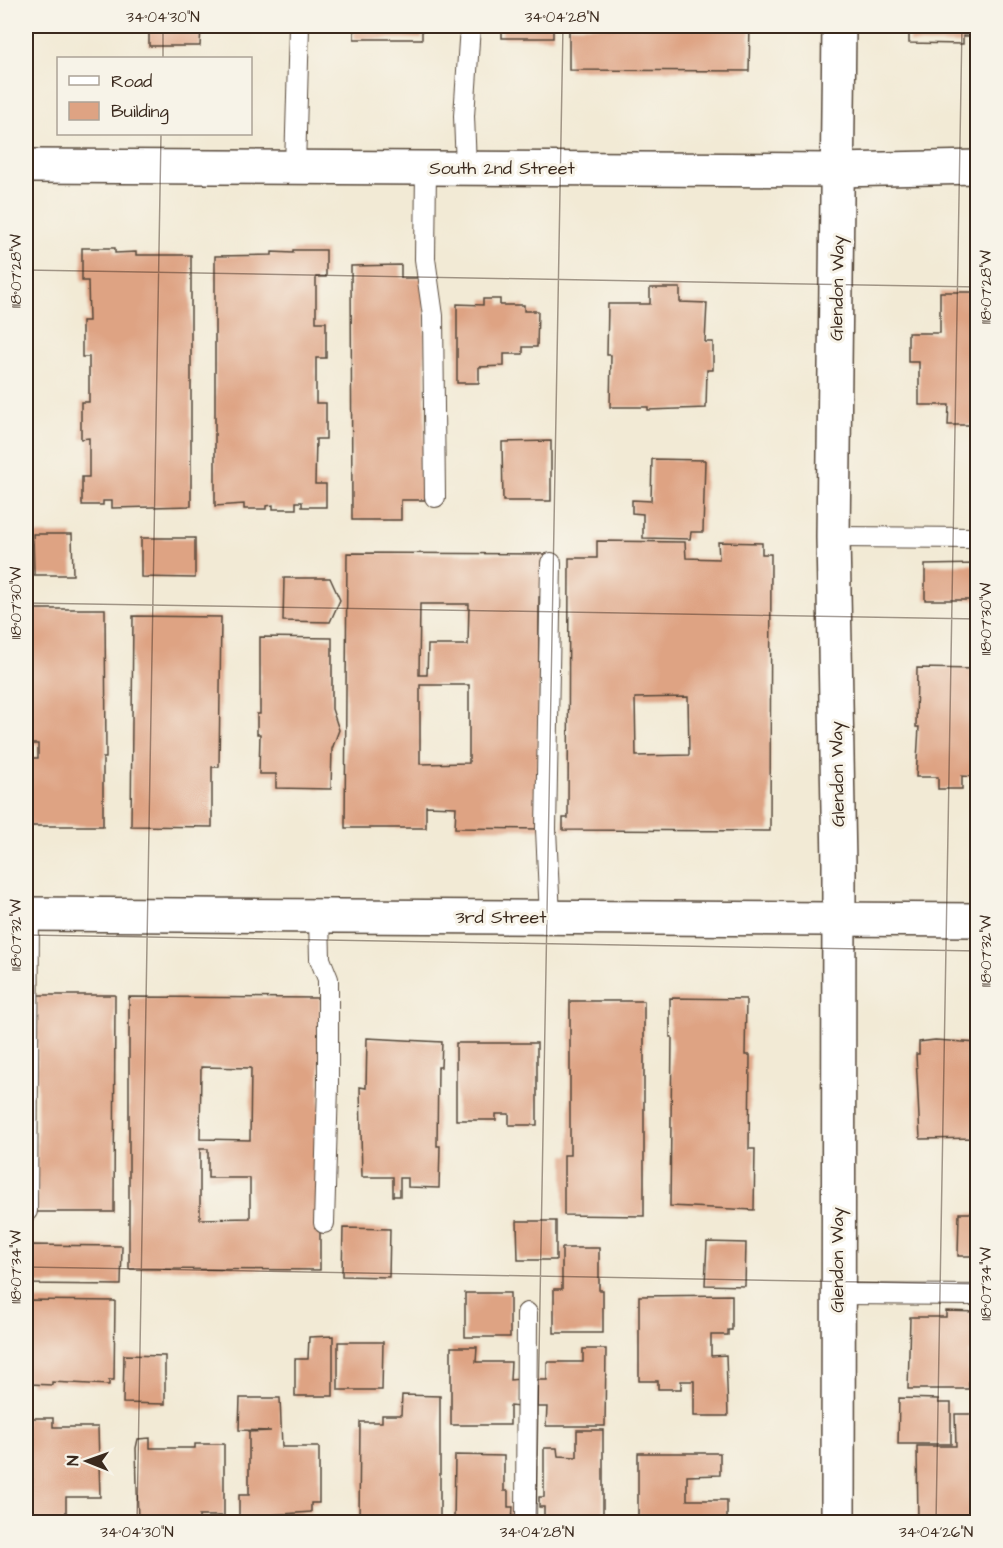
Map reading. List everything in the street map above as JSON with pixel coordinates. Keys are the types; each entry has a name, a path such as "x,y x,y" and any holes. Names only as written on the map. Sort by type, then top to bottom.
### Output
{"street":[{"name":"Glendon Way","path":"838,1522 838,919 833,537 839,26"},
{"name":"South 2nd Street","path":"26,166 838,170 978,167"},
{"name":"3rd Street","path":"27,914 319,918 978,920"}],"lane":[{"path":"294,167 299,26"},
{"path":"466,167 464,116 470,26"},
{"path":"426,168 425,259 433,316 435,497"},
{"path":"833,537 978,538"},
{"path":"550,917 546,829 551,563"},
{"path":"27,914 27,1211"},
{"path":"319,918 320,959 328,979 324,1222"},
{"path":"837,1294 978,1295"},
{"path":"526,1522 527,1313"}],"building":[{"path":"149,26 201,26 200,46 149,46"},
{"path":"354,26 422,26 422,39 354,39"},
{"path":"502,26 553,26 553,38 502,38"},
{"path":"569,26 750,26 749,71 569,70"},
{"path":"909,26 978,26 978,36 963,36 963,44 909,43"},
{"path":"82,248 115,248 115,253 136,252 136,255 191,255 191,506 112,508 112,501 103,501 103,505 82,505 82,477 89,477 89,438 81,439 81,402 89,402 89,357 82,357 82,321 89,321 88,281 82,281"},
{"path":"293,250 326,250 326,277 316,277 316,322 326,322 326,358 316,358 316,403 326,403 326,439 316,439 315,484 326,484 326,507 302,507 302,502 296,502 296,509 273,509 273,505 266,506 266,509 244,509 244,504 215,506 215,256 272,255 272,252 293,253"},
{"path":"401,265 401,278 425,278 425,500 401,500 401,520 352,520 351,266"},
{"path":"650,288 680,288 680,302 707,303 705,342 713,342 713,370 707,370 706,408 648,410 648,407 610,407 611,355 607,355 608,304 650,304"},
{"path":"940,292 978,292 978,425 948,425 949,405 919,405 919,362 908,362 908,333 940,333"},
{"path":"483,299 500,299 500,305 524,305 524,311 538,311 537,347 523,347 523,354 504,354 504,366 479,367 479,383 457,383 457,304 483,305"},
{"path":"551,441 551,501 503,501 502,442"},
{"path":"652,459 705,460 703,532 691,532 690,539 643,538 643,514 632,513 632,500 651,501"},
{"path":"33,534 72,534 73,575 34,575"},
{"path":"141,538 195,538 195,578 141,577"},
{"path":"597,541 685,542 686,558 719,559 718,542 762,543 762,554 771,554 770,831 563,830 563,818 568,818 569,558 597,558","holes":["688,697 689,755 636,756 635,698"]},
{"path":"347,553 546,554 546,596 539,597 538,803 542,829 455,828 456,807 426,806 426,828 345,828","holes":["420,604 469,604 468,645 428,645 427,675 419,675","420,685 469,685 469,763 420,764"]},
{"path":"978,564 978,600 925,600 925,565"},
{"path":"284,578 330,578 340,600 330,622 283,621"},
{"path":"26,609 105,609 106,758 103,758 103,826 28,826 28,758 38,758 38,744 30,744"},
{"path":"133,616 221,617 219,767 212,767 212,827 131,826"},
{"path":"260,637 332,638 332,709 339,730 332,749 331,789 276,788 276,774 259,774 260,734 257,734 257,714 260,714"},
{"path":"917,668 978,669 978,777 962,776 962,789 938,789 938,777 916,777 919,727 916,727"},
{"path":"37,995 115,995 114,1212 37,1212"},
{"path":"129,997 320,998 320,1270 129,1269","holes":["201,1067 251,1068 250,1140 200,1139","200,1149 208,1149 208,1178 250,1178 250,1218 200,1219"]},
{"path":"670,998 746,999 745,1055 750,1055 749,1149 755,1149 754,1210 670,1206 672,1037 670,1037"},
{"path":"570,1001 644,1001 644,1216 564,1215 564,1155 570,1155"},
{"path":"367,1038 442,1042 441,1067 438,1067 439,1188 408,1187 408,1178 400,1178 400,1196 393,1196 393,1177 362,1177 360,1087 366,1088"},
{"path":"935,1040 978,1043 978,1138 920,1139 916,1054 919,1054 919,1042"},
{"path":"456,1043 537,1043 537,1125 509,1125 509,1114 496,1114 496,1120 456,1120"},
{"path":"959,1213 978,1213 978,1256 958,1256"},
{"path":"517,1221 556,1221 556,1260 518,1260"},
{"path":"343,1228 390,1229 389,1277 342,1276"},
{"path":"707,1242 746,1243 745,1286 705,1285"},
{"path":"26,1245 122,1246 121,1285 26,1284"},
{"path":"562,1248 599,1248 599,1290 603,1290 603,1333 554,1333 554,1289 562,1289"},
{"path":"465,1293 510,1293 510,1337 465,1337"},
{"path":"732,1295 732,1330 728,1330 728,1335 711,1335 711,1356 726,1355 728,1416 694,1416 694,1381 681,1381 681,1389 658,1389 658,1381 639,1381 639,1296"},
{"path":"26,1300 115,1301 114,1380 109,1380 109,1385 52,1382 52,1385 30,1384 30,1381 26,1381"},
{"path":"946,1311 978,1312 978,1351 969,1352 969,1389 908,1389 910,1317 946,1317"},
{"path":"333,1336 333,1396 295,1396 295,1359 308,1359 309,1337"},
{"path":"338,1342 383,1342 382,1390 338,1390"},
{"path":"451,1347 477,1347 476,1362 511,1362 510,1380 520,1379 519,1407 510,1406 510,1425 451,1425"},
{"path":"583,1349 606,1349 605,1426 546,1426 547,1407 537,1407 537,1380 547,1380 547,1362 583,1362"},
{"path":"124,1355 165,1356 165,1404 123,1403"},
{"path":"402,1395 440,1396 440,1522 359,1521 360,1422 382,1422 382,1415 401,1415"},
{"path":"240,1398 280,1398 282,1447 319,1447 319,1503 311,1503 311,1512 270,1515 270,1522 239,1522 239,1495 249,1495 249,1432 271,1431 239,1430"},
{"path":"899,1398 938,1399 938,1403 951,1403 951,1444 898,1444"},
{"path":"955,1414 978,1414 978,1522 918,1522 917,1446 956,1446"},
{"path":"26,1418 53,1418 53,1427 98,1427 100,1497 66,1497 66,1522 26,1522"},
{"path":"577,1430 603,1430 603,1522 544,1522 544,1507 539,1507 539,1497 544,1497 544,1448 557,1448 558,1456 577,1457"},
{"path":"150,1438 150,1448 195,1448 195,1444 224,1444 224,1516 199,1516 199,1522 138,1522 136,1448 138,1439"},
{"path":"638,1453 720,1453 720,1475 687,1476 687,1500 727,1500 727,1522 638,1522"},
{"path":"455,1455 504,1456 504,1491 508,1491 508,1507 513,1507 512,1522 454,1522"}]}
